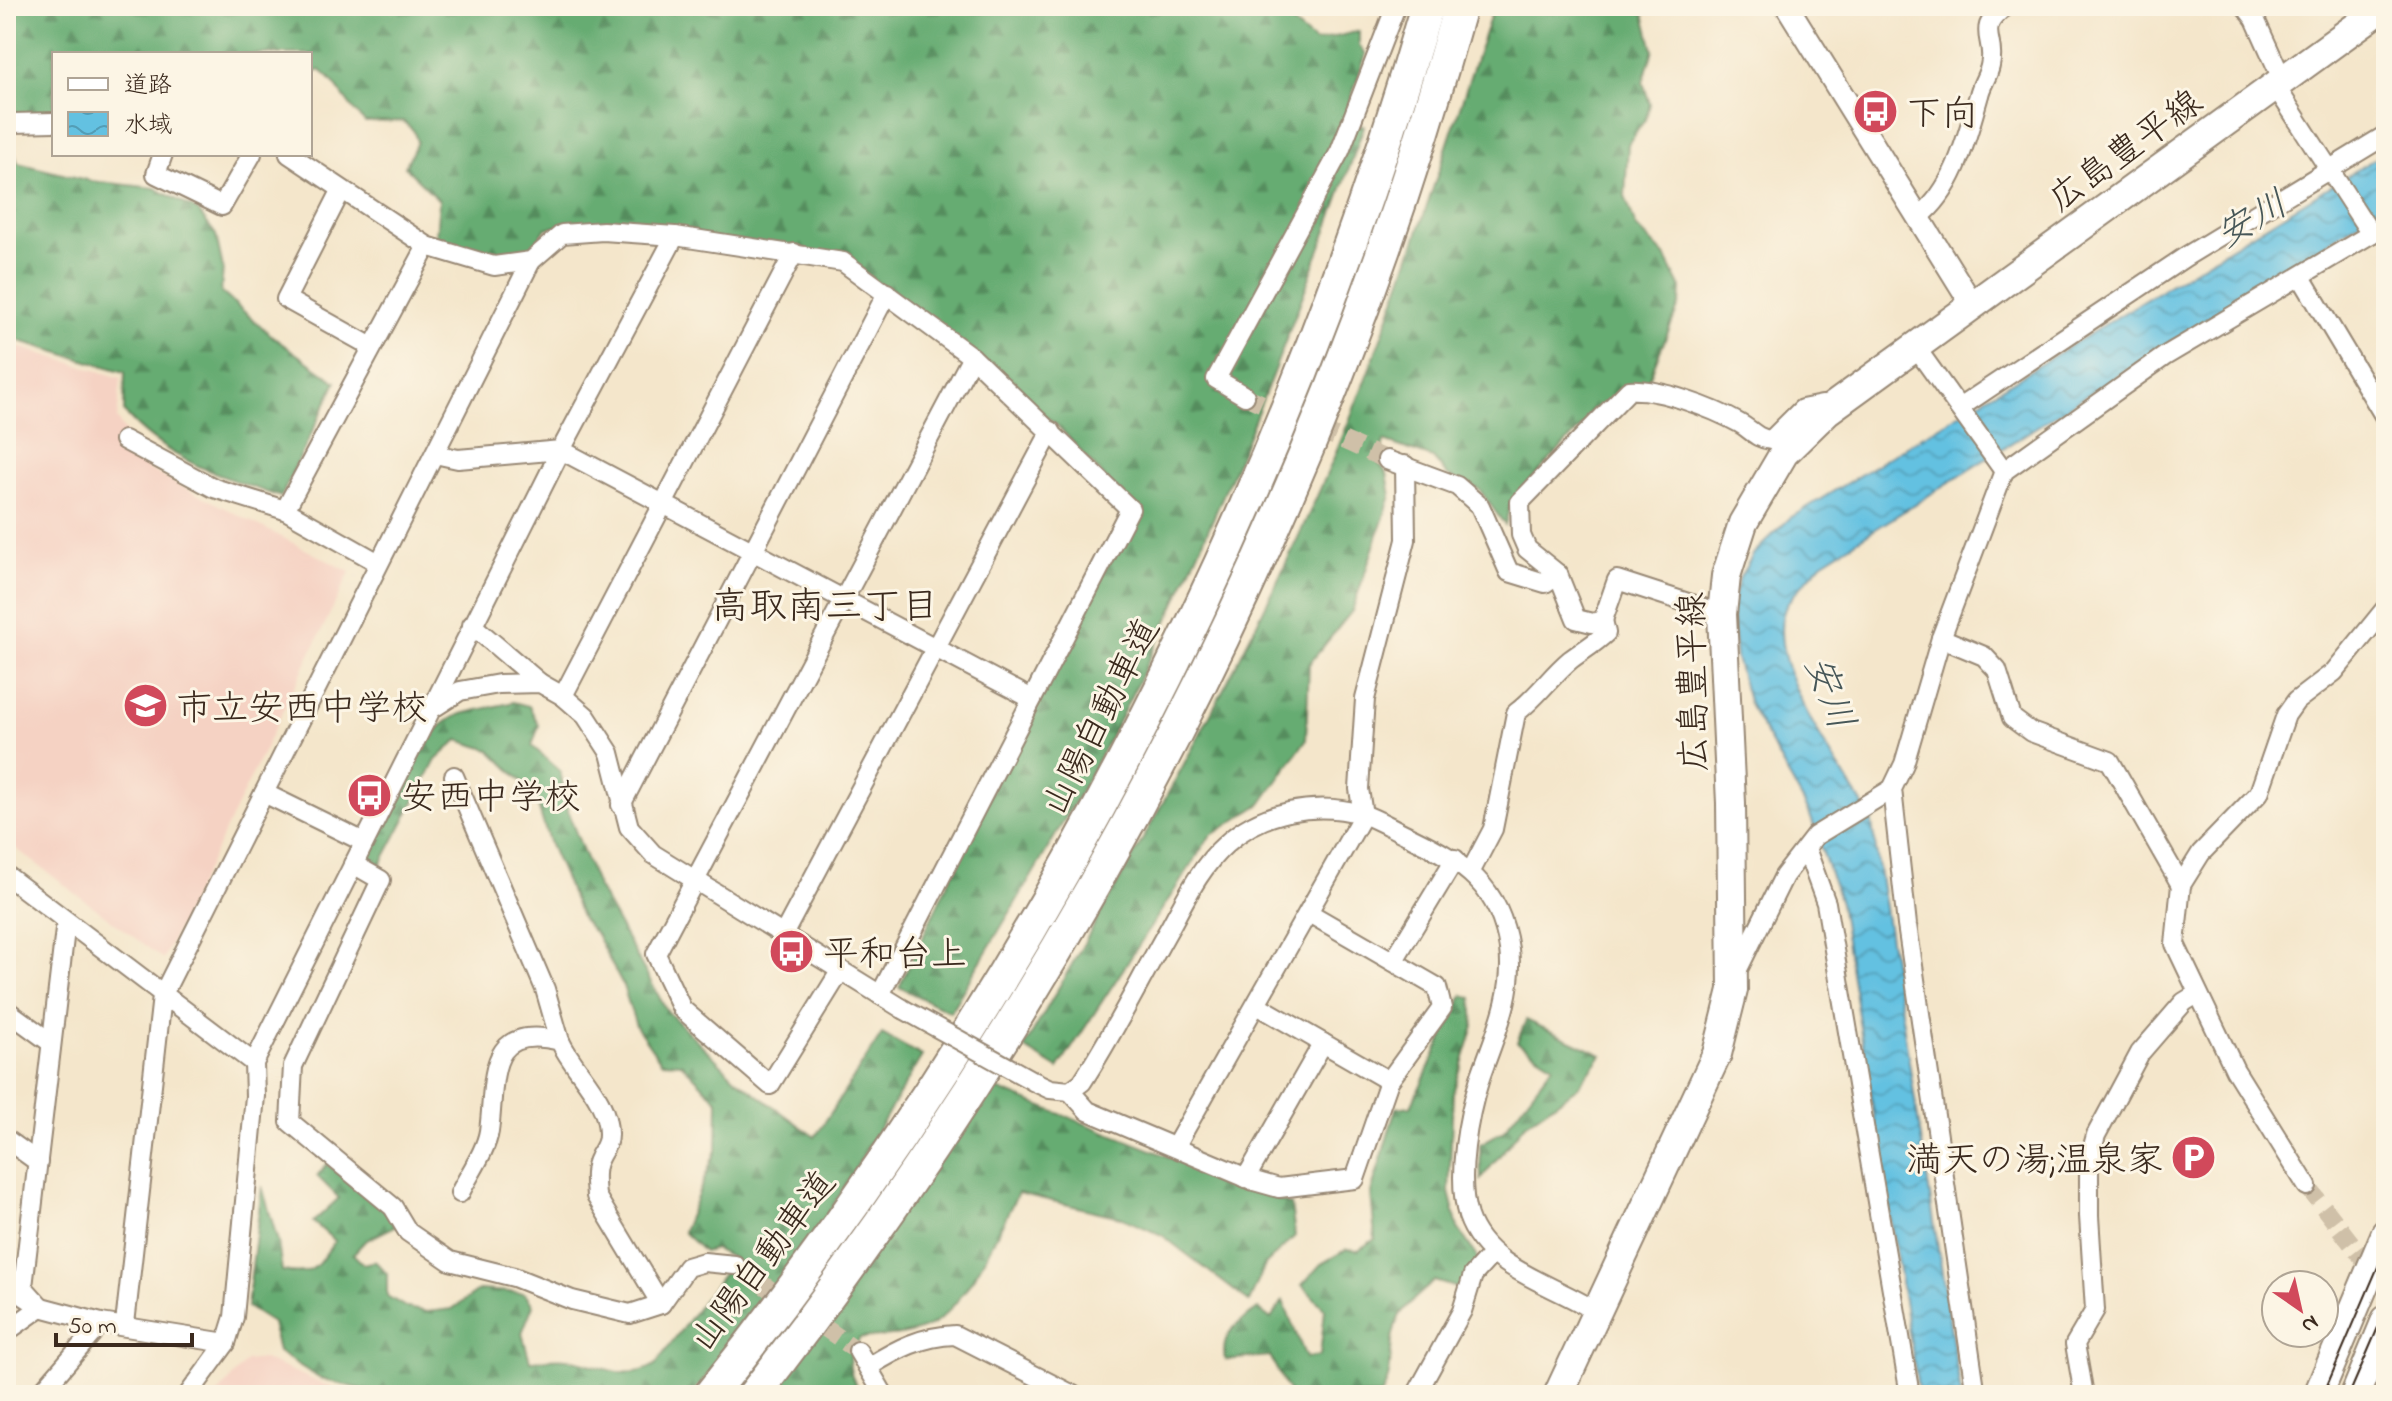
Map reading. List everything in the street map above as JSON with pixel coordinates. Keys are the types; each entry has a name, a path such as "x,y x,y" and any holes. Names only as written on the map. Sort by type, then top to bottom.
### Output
{"highway":[{"name":"山陽自動車道","path":"710,1395 841,1224 926,1096 1018,953 1120,770 1229,546 1325,315 1427,6"},
{"name":"山陽自動車道","path":"754,1395 869,1242 954,1119 1047,969 1149,786 1259,558 1356,324 1422,135 1460,6"}],"main road":[{"name":"広島豊平線","path":"1558,1395 1717,1054 1733,990 1731,803 1722,614 1726,576 1743,523 1784,453 1827,411 1914,345 2385,6"},
{"path":"2318,1395 2386,1233"},
{"path":"2355,1395 2386,1320"}],"street":[{"path":"1245,396 1216,379 1340,151 1396,6"},
{"path":"1787,6 1972,304"},
{"path":"1920,216 1933,206 1965,146 1991,64 1987,26 1993,16 2006,6"},
{"path":"1733,990 1742,957 1784,876 1811,843 1892,789 1904,764 1941,638 2002,468 2165,356 2301,277 2375,229 2333,172 2279,84 2253,9"},
{"path":"13,123 52,122"},
{"path":"1961,410 2185,257 2333,172 2386,135"},
{"path":"162,156 156,174 222,206 251,156"},
{"path":"292,156 427,246 494,266 531,261"},
{"path":"341,191 286,299 372,347"},
{"path":"125,1324 162,996 377,562 435,454 531,261 562,234 603,231 675,236 843,262 972,357 1130,509 880,995"},
{"path":"188,1395 226,1343 234,1317 254,1063 435,707 472,625 561,450 675,236"},
{"path":"285,510 427,246"},
{"path":"563,696 794,253"},
{"path":"2301,277 2386,419"},
{"path":"621,805 887,293"},
{"path":"1914,345 2002,468"},
{"path":"841,970 770,1085 682,1009 656,954 972,357"},
{"path":"1603,620 1592,623 1576,619 1558,574 1527,549 1521,535 1520,502 1605,411 1629,390 1645,389 1741,423 1756,438 1771,440 1802,409 1822,405 1827,411"},
{"path":"784,933 1051,431"},
{"path":"124,440 214,488 285,510 377,562"},
{"path":"435,454 458,459 561,450 1032,699"},
{"path":"1175,1147 1363,815 1359,789 1365,699 1406,540 1396,463 1457,486 1480,506 1509,572 1545,583 1558,574"},
{"path":"1471,871 1493,829 1516,713 1539,695 1571,659 1587,651 1606,633 1603,620 1617,580 1722,614"},
{"path":"2307,1186 2235,1070 2175,944 2181,885 2201,853 2259,793 2286,715 2296,701 2334,672 2386,608"},
{"path":"472,625 540,683 563,696 586,716 610,753 629,827 653,854 903,1009 1033,1081 1050,1089 1070,1091 1088,1111 1246,1178 1279,1188 1355,1179 1389,1081 1442,1008 1437,987 1309,913"},
{"path":"1941,638 1984,656 1997,670 2012,718 2031,732 2110,761 2181,885"},
{"path":"435,707 460,691 540,683"},
{"path":"454,776 545,989 560,1041 599,1100 607,1124 607,1146 596,1169 596,1196 661,1304"},
{"path":"1892,789 1907,925 1976,1395"},
{"path":"264,793 364,842"},
{"path":"1070,1091 1092,1067 1200,874 1226,843 1256,824 1294,810 1329,808 1363,815 1455,859 1471,871 1499,912 1509,951 1508,989 1479,1082 1466,1161 1467,1213 1476,1235 1492,1254 1595,1311"},
{"path":"1811,843 1826,903 1910,1395"},
{"path":"1394,960 1455,859"},
{"path":"353,864 381,880 293,1066 290,1122 393,1207 408,1232 450,1261 514,1277 572,1300 630,1314 661,1304 687,1267 704,1262 735,1265"},
{"path":"6,875 254,1063"},
{"path":"41,1307 23,1287 66,921"},
{"path":"2084,1395 2075,1344 2095,1310 2089,1161 2096,1135 2140,1053 2184,1002 2197,994"},
{"path":"1257,1005 1389,1081"},
{"path":"6,1010 50,1042"},
{"path":"460,1193 489,1134 492,1073 497,1058 520,1040 539,1036 560,1041"},
{"path":"1246,1178 1323,1043"},
{"path":"6,1139 38,1162"},
{"path":"1416,1395 1462,1311 1473,1275 1492,1254"},
{"path":"6,1284 41,1307 101,1323 125,1324 226,1343"},
{"path":"6,1332 41,1307"},
{"path":"39,1395 101,1323"},
{"path":"870,1366 902,1347 935,1336 955,1335 1073,1395"},
{"path":"858,1351 870,1366 884,1395"}],"shaded area":[{"name":"市立安西中学校","path":"6,343 121,378 117,419 148,469 350,572 163,959 6,841"},
{"path":"263,1359 350,1395 217,1395 246,1361"}],"green space":[{"path":"6,6 1272,6 1315,42 1359,31 1359,45 1366,54 1344,119 1364,126 1251,429 1187,578 1098,761 950,1012 899,987 1033,702 1135,512 1059,427 850,260 582,224 546,228 529,256 496,261 436,237 439,200 405,167 417,142 414,131 403,121 365,122 327,75 320,70 312,73 312,52 52,52 52,120 6,120"},
{"path":"1494,6 1642,6 1653,50 1643,82 1650,104 1646,118 1628,144 1625,196 1636,227 1665,256 1681,288 1680,303 1647,383 1603,404 1511,501 1505,525 1479,489 1448,476 1433,458 1384,441 1379,464 1387,473 1391,496 1352,611 1309,664 1306,740 1261,804 1210,836 1058,1069 1024,1048 1208,719 1308,516 1385,328"},
{"path":"6,132 18,163 91,181 155,188 198,211 216,235 223,268 221,292 277,340 336,382 281,497 196,465 157,442 124,412 125,372 6,337"},
{"path":"513,702 529,706 539,725 532,746 560,771 569,815 596,884 667,1011 735,1078 815,1137 882,1034 922,1056 789,1280 691,1395 381,1394 321,1379 278,1352 272,1323 247,1307 262,1186 278,1242 282,1271 309,1271 335,1241 313,1222 339,1198 317,1176 327,1164 387,1211 395,1226 365,1241 353,1254 363,1264 375,1261 387,1274 387,1296 407,1308 427,1312 452,1309 480,1290 524,1293 533,1305 522,1333 530,1361 568,1359 622,1372 644,1370 655,1365 734,1259 715,1249 704,1252 683,1232 717,1148 718,1101 681,1063 661,1062 636,1026 623,986 596,934 582,919 550,845 534,793 490,750 458,740 436,760 381,864 366,858 416,757 443,724 459,715"},
{"path":"1463,995 1472,998 1474,1026 1453,1093 1449,1192 1458,1228 1479,1260 1461,1289 1434,1281 1402,1312 1395,1327 1389,1376 1381,1395 1290,1395 1270,1356 1225,1360 1225,1342 1237,1324 1258,1309 1271,1319 1283,1301 1306,1358 1320,1356 1325,1309 1302,1285 1321,1264 1347,1249 1358,1250 1375,1239 1371,1193 1396,1108 1411,1106"},
{"path":"1526,1020 1602,1055 1577,1088 1524,1125 1481,1179 1480,1144 1503,1131 1553,1065 1517,1042"},
{"path":"982,1083 1291,1205 1295,1236 1265,1265 1249,1302 1162,1235 1120,1217 1018,1193 974,1277 939,1320 912,1332 860,1338 852,1352 850,1364 858,1390 855,1395 768,1395"}],"water":[{"path":"2386,152 2386,205 1822,563 1786,606 1781,629 1784,656 1794,685 1825,745 1871,818 1961,1395 1919,1395 1840,903 1809,812 1749,704 1736,658 1731,606 1740,577 1754,553 1790,518"}],"tunnel":[{"path":"1245,396 1387,460"},
{"path":"2307,1186 2386,1288"},
{"path":"735,1265 858,1351"}],"tram line":[{"path":"2323,1395 2386,1248"},
{"path":"2349,1395 2386,1309"}],"place":[{"name":"下向","path":"1875,112"},
{"name":"市立安西中学校","path":"145,706"},
{"name":"安西中学校","path":"370,795"},
{"name":"平和台上","path":"792,952"},
{"name":"満天の湯;温泉家","path":"2194,1158"}],"district":[{"name":"高取南三丁目","path":"825,605"}],"water label":[{"name":"安川","path":"2251,218"},
{"name":"安川","path":"1831,692"}]}
